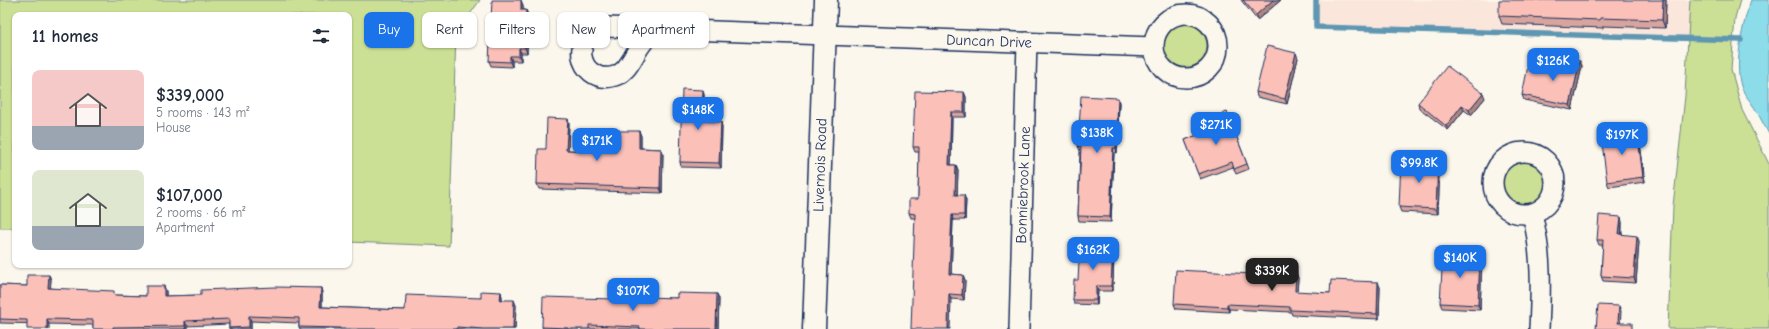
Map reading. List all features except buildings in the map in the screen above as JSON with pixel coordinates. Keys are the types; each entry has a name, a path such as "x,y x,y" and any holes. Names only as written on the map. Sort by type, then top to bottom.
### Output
{"main road":[{"name":"Livernois Road","path":"814,329 826,0"}],"street":[{"name":"Duncan Drive","path":"709,30 1153,46"},
{"name":"Bonniebrook Lane","path":"1019,329 1028,42"},
{"path":"1532,214 1540,260 1540,329"}],"shaded area":[{"path":"1318,0 1690,0 1689,37 1317,25"}],"green space":[{"path":"0,0 480,0 472,12 422,12 422,48 456,48 449,246 352,242 352,12 12,12 12,228 0,228"},
{"path":"1690,0 1740,0 1735,18 1731,69 1742,110 1769,164 1769,329 1668,329 1673,206 1685,96"},
{"path":"1181,24 1189,24 1201,30 1207,42 1207,50 1201,62 1189,68 1181,68 1169,62 1163,50 1163,42 1169,30"},
{"path":"1521,160 1529,160 1534,161 1541,166 1546,173 1546,191 1541,198 1534,203 1521,204 1513,201 1506,194 1503,186 1503,178 1506,170 1513,163"}],"water":[{"path":"1751,0 1769,0 1769,134 1743,91 1739,77 1738,66 1740,43"}],"waterway":[{"path":"1316,0 1316,27 1741,40"}]}
